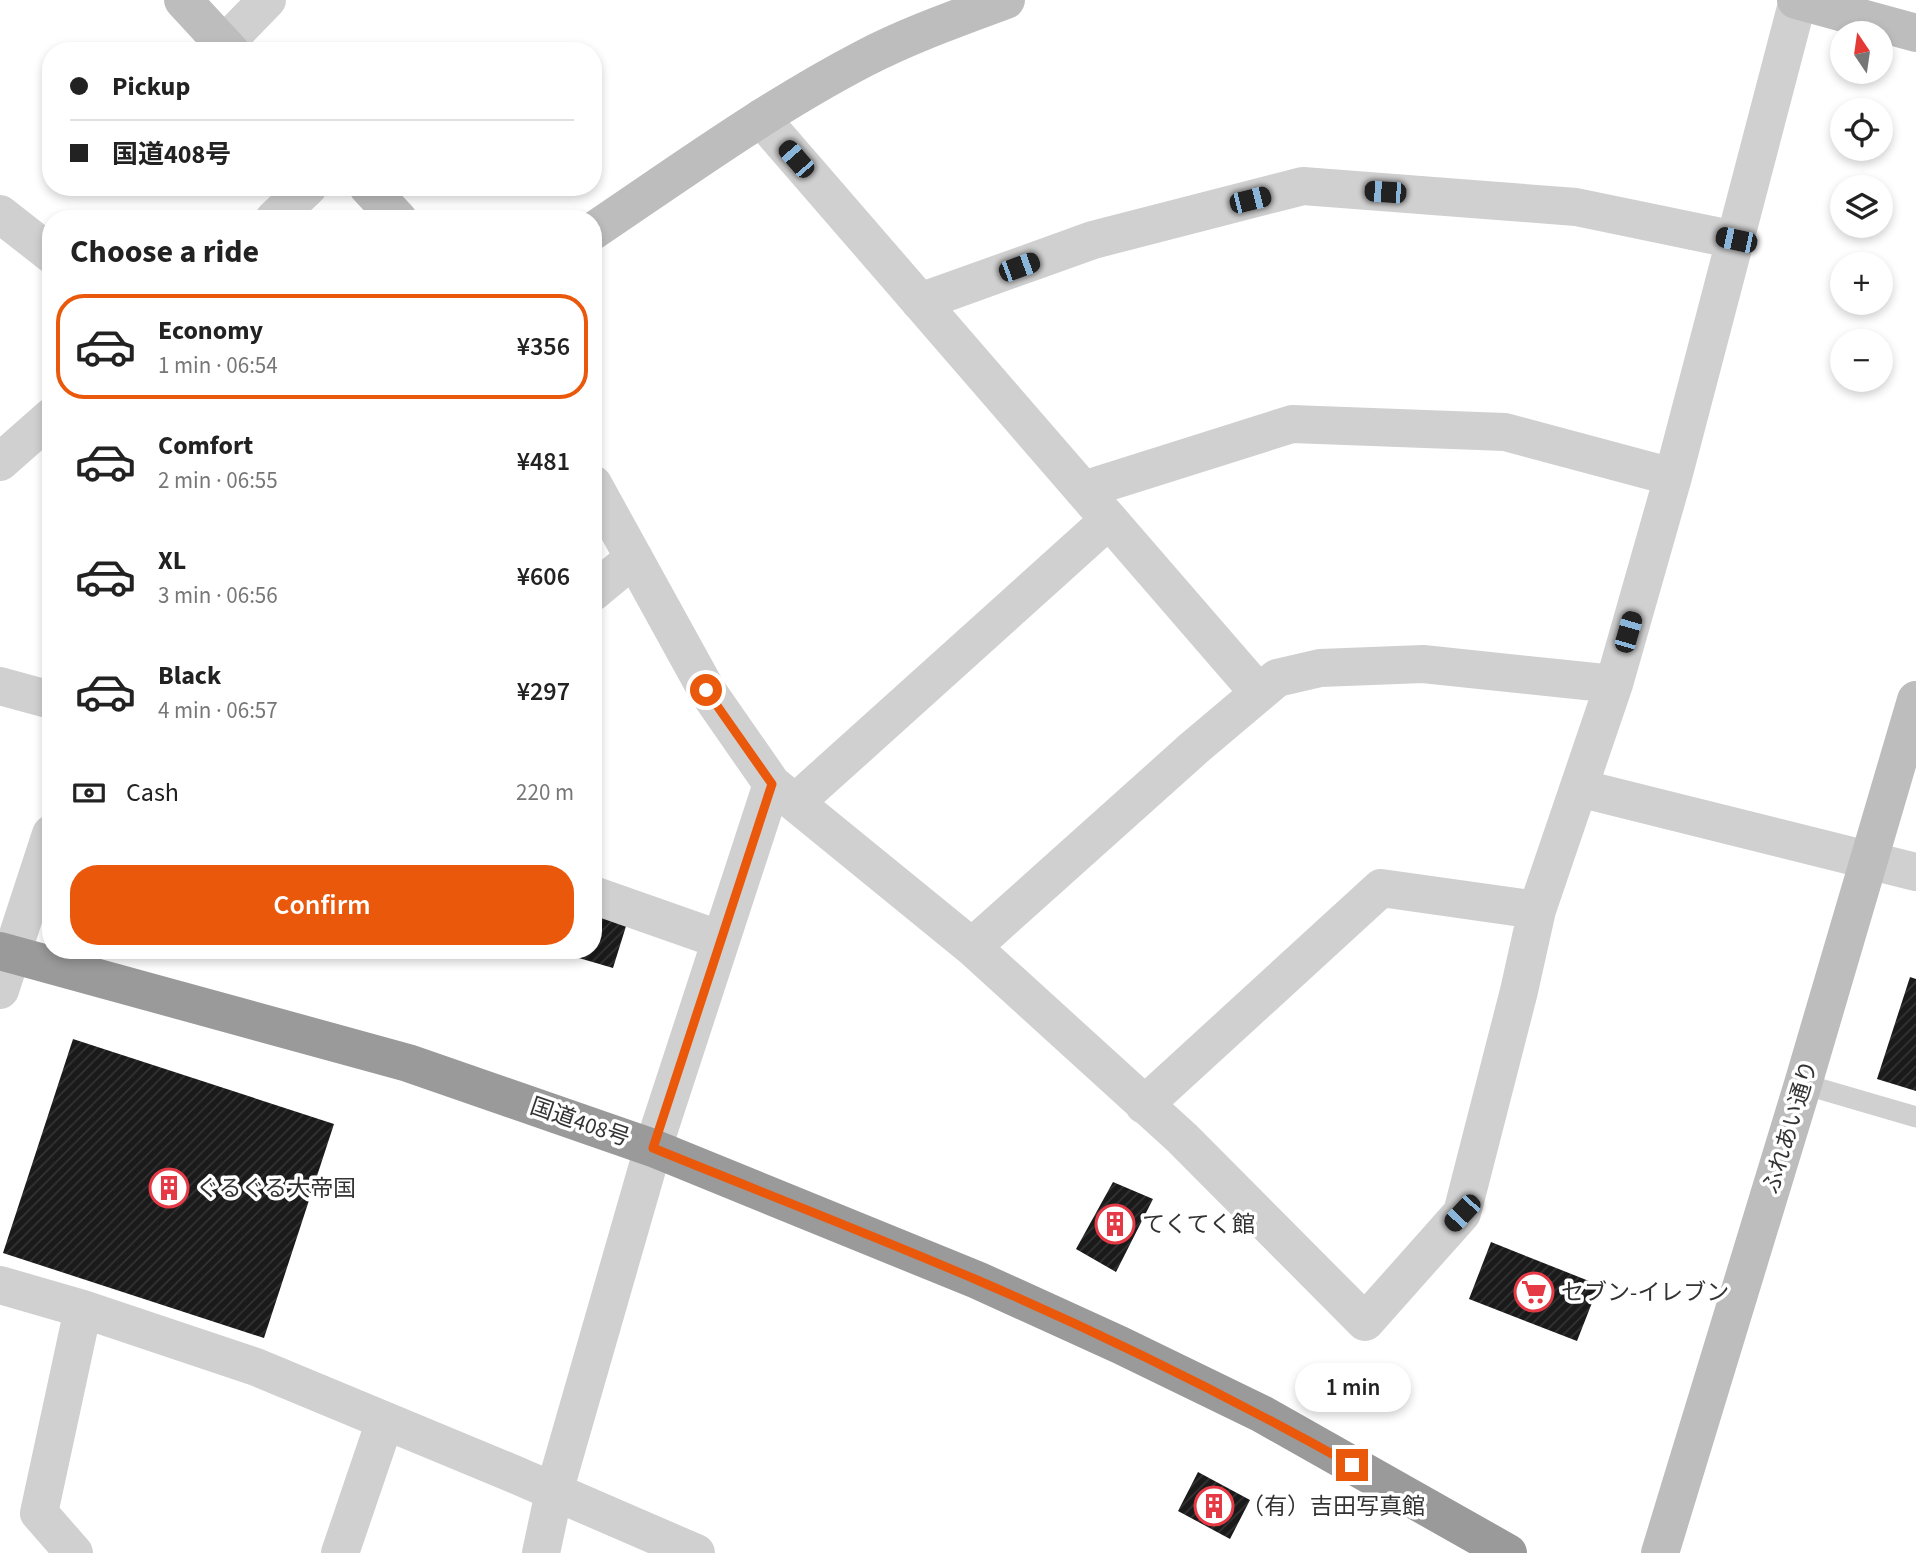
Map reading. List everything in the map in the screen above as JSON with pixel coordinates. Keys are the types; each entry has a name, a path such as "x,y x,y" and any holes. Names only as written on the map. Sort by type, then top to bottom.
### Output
{"highway":[{"name":"国道408号","path":"5,952 408,1063 653,1148 977,1280 1120,1345 1262,1415 1508,1553"}],"street":[{"path":"183,0 222,42"},
{"path":"232,42 267,0"},
{"path":"602,225 761,118 864,59 941,24 1006,0"},
{"path":"602,500 706,690 784,793 972,947 1182,1138 1365,1322 1462,1213 1537,910 1614,684 1673,477 1797,0 1916,33"},
{"path":"761,118 1259,693"},
{"path":"920,302 1093,240 1303,186 1576,207 1736,240"},
{"path":"284,210 299,196"},
{"path":"376,196 390,210"},
{"path":"0,214 42,247"},
{"path":"1083,490 1292,424 1504,432 1673,477"},
{"path":"0,461 42,426"},
{"path":"541,1553 554,1492 653,1148 721,940 784,793 1109,520"},
{"path":"602,585 634,558"},
{"path":"972,947 1277,678 1320,668 1423,664 1614,684"},
{"path":"0,686 42,698"},
{"name":"ふれあい通り","path":"1660,1553 1870,861 1916,700"},
{"path":"1579,788 1916,872"},
{"path":"0,990 5,952 42,857"},
{"path":"1144,1105 1381,888 1537,910"},
{"path":"602,898 721,940"},
{"path":"0,1285 83,1308 256,1367 696,1553"},
{"path":"74,1553 39,1513 83,1308"},
{"path":"340,1553 385,1422"}],"lane":[{"path":"1803,1084 1916,1116"}],"building":[{"path":"602,916 627,923 613,968 582,959 602,959"},
{"path":"1910,977 1916,979 1916,1091 1877,1079"},
{"name":"ぐるぐる大帝国","path":"73,1039 334,1124 264,1338 3,1253"},
{"name":"てくてく館","path":"1113,1182 1153,1199 1116,1272 1076,1249"},
{"name":"セブン-イレブン","path":"1491,1242 1599,1285 1577,1341 1469,1299"},
{"name":"（有）吉田写真館","path":"1198,1472 1250,1500 1230,1539 1178,1511"}],"place":[{"name":"ぐるぐる大帝国","path":"169,1188"},
{"name":"てくてく館","path":"1115,1224"},
{"name":"セブン-イレブン","path":"1534,1292"},
{"name":"（有）吉田写真館","path":"1214,1506"}],"route":[{"path":"706,690 772,784 653,1148 1001,1290 1262,1415 1352,1465"}]}
